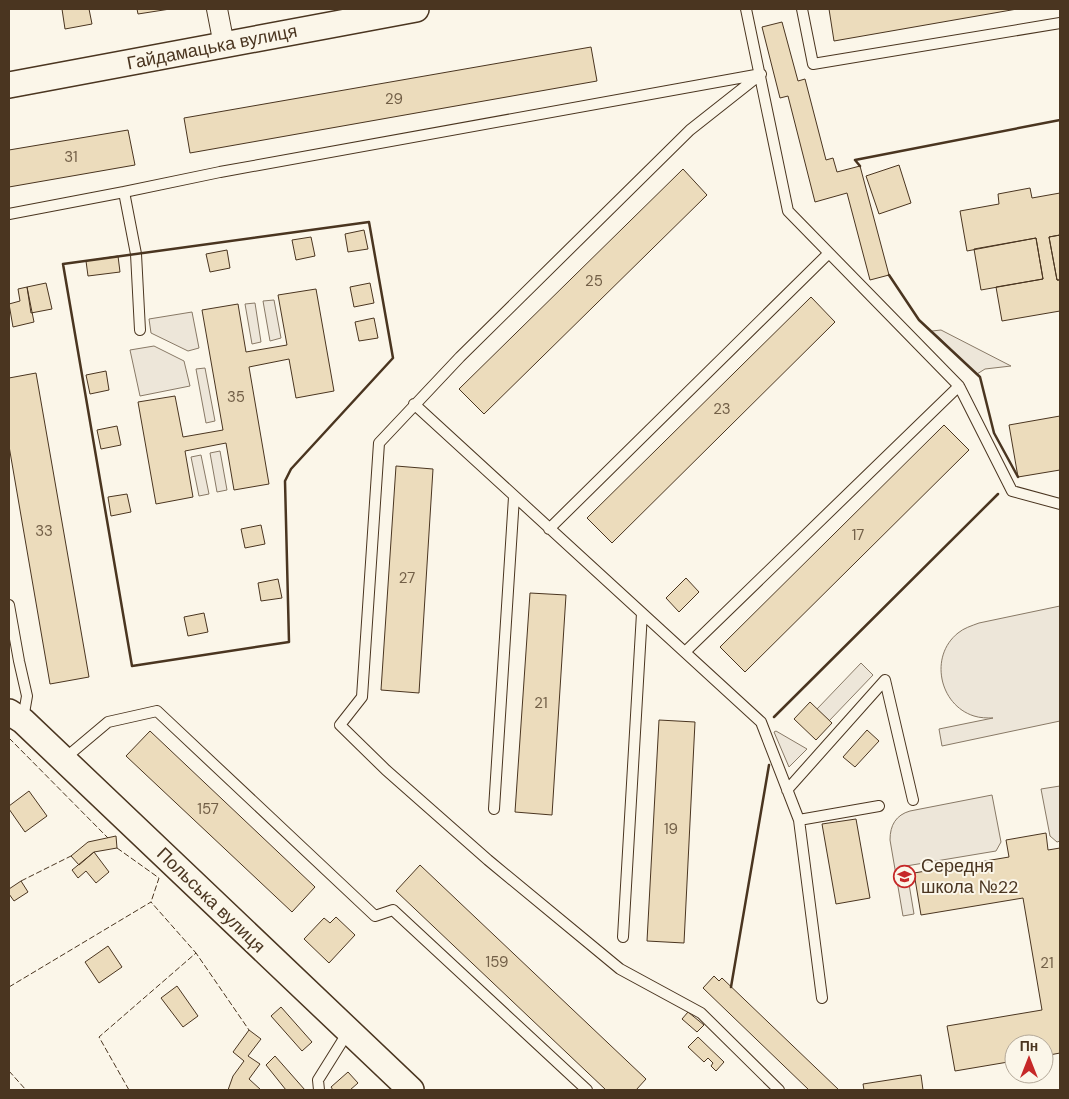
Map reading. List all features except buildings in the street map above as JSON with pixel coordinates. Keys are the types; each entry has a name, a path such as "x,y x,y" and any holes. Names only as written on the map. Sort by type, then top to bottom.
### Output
{"street":[{"path":"217,9 224,45"},
{"name":"Гайдамацька вулиця","path":"9,85 416,9"},
{"name":"Польська вулиця","path":"16,716 411,1090"}],"lane":[{"path":"746,9 788,211 959,386 1012,491 1060,504"},
{"path":"802,9 813,64 1060,23"},
{"path":"9,214 228,170 761,74"},
{"path":"761,74 690,130 460,357 379,443 362,697 340,725 386,770 488,860 620,969 701,1013 779,1090"},
{"path":"124,192 136,254 140,330"},
{"path":"549,529 829,253"},
{"path":"685,652 959,386"},
{"path":"414,404 762,722 798,820 822,998"},
{"path":"494,810 514,497"},
{"path":"9,605 18,661 27,696 16,716"},
{"path":"623,937 642,614"},
{"path":"787,790 885,680 913,800"},
{"path":"63,759 108,722 157,711 375,916 393,910 587,1090"},
{"path":"798,820 879,806"},
{"path":"319,1090 318,1080 348,1031"}],"shaded area":[{"path":"274,300 281,338 270,341 263,301"},
{"path":"255,303 261,342 252,344 245,304"},
{"path":"192,312 199,348 188,351 151,333 149,319"},
{"path":"941,330 1011,366 985,369 977,374 932,331"},
{"path":"154,346 184,361 190,386 140,396 130,350"},
{"path":"205,368 215,421 206,423 196,369"},
{"path":"220,451 227,490 217,492 210,453"},
{"path":"201,455 209,494 199,496 191,457"},
{"path":"1060,606 1060,721 942,746 939,729 993,718 976,717 962,710 953,702 946,691 942,679 941,666 943,654 949,643 960,631 979,623"},
{"path":"861,663 873,675 829,721 817,709"},
{"path":"776,731 807,749 789,767 774,732"},
{"path":"1060,786 1060,841 1057,842 1050,836 1041,789"},
{"path":"992,795 1001,842 996,851 906,866 914,914 903,916 890,840 891,830 895,821 901,815 910,811"}],"fence":[{"path":"9,738 108,838"},
{"path":"117,848 159,878 151,902"},
{"path":"21,881 71,856"},
{"path":"9,987 151,902 196,953"},
{"path":"129,1090 99,1037 196,953 249,1030"},
{"path":"9,1071 26,1090"}],"wall":[{"path":"860,166 855,160 1060,120"},
{"path":"369,222 393,358 291,469 285,481 289,642 132,666 63,264 369,222"},
{"path":"889,275 919,320 980,377 994,433 1018,477"},
{"path":"774,717 998,494"},
{"path":"731,987 769,765"}],"place":[{"name":"Середня школа №22","path":"905,876"}]}
